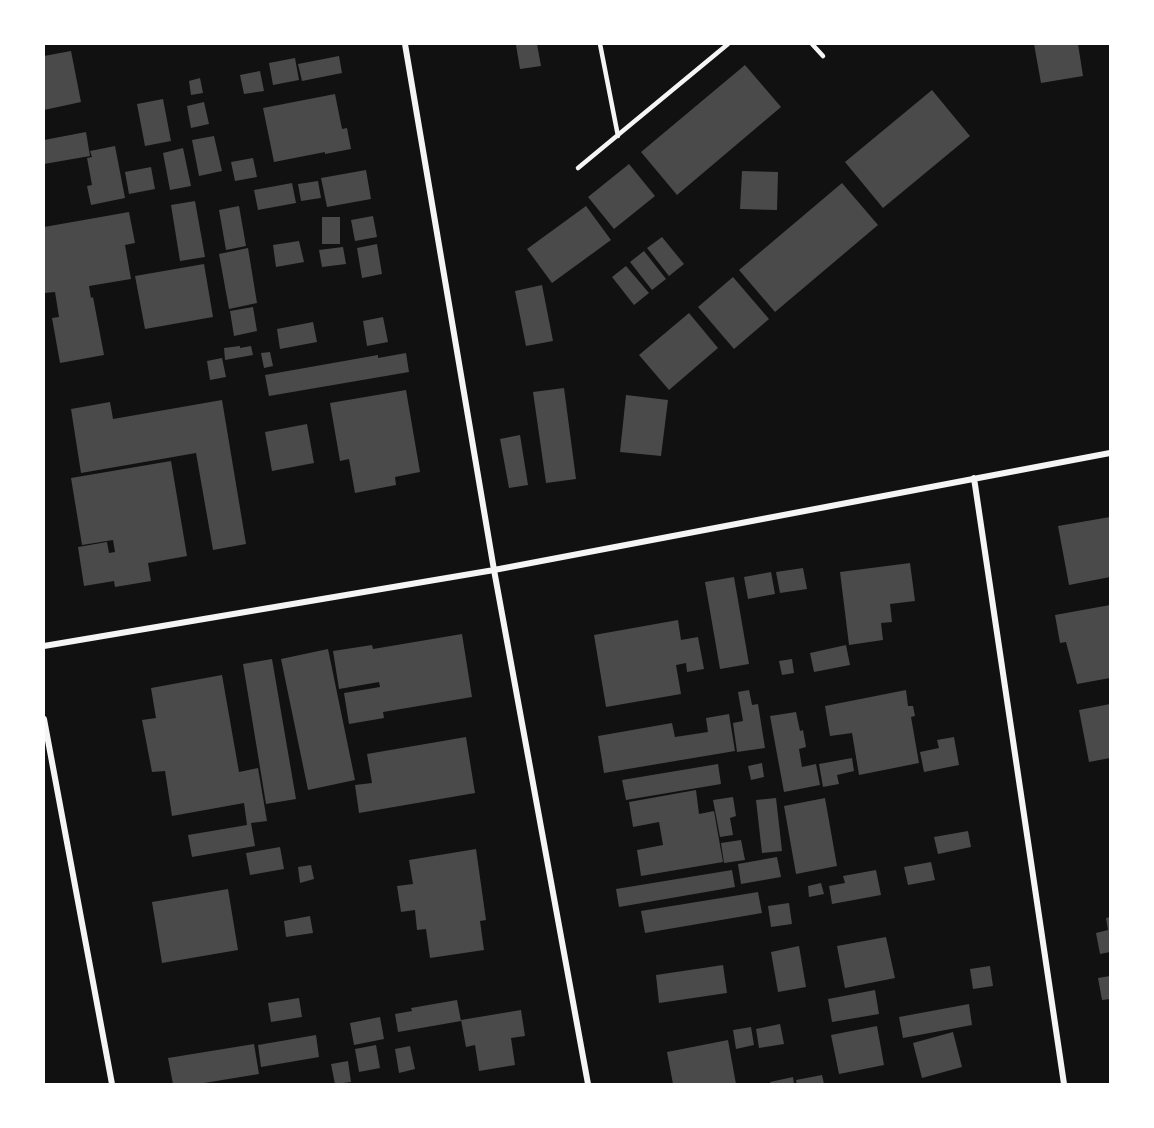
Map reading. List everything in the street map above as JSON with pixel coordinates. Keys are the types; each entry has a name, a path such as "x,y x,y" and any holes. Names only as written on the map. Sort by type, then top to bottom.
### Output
{"street":[{"path":"405,44 494,570 588,1084"},
{"path":"44,646 494,570 1110,453"},
{"path":"974,478 1064,1084"},
{"path":"44,718 112,1084"}],"lane":[{"path":"600,44 618,136"},
{"path":"578,168 728,44"},
{"path":"812,44 823,56"}],"building":[{"path":"537,44 541,66 520,69 516,45"},
{"path":"1034,44 1078,44 1083,76 1041,83"},
{"path":"71,51 81,102 44,110 44,56"},
{"path":"339,56 342,73 302,81 298,64"},
{"path":"295,58 299,80 273,85 269,63"},
{"path":"745,65 781,107 677,195 641,152"},
{"path":"260,71 264,91 244,94 240,75"},
{"path":"200,78 203,93 191,95 189,81"},
{"path":"932,90 970,136 883,208 845,162"},
{"path":"335,94 342,129 347,128 351,149 274,162 263,108"},
{"path":"163,99 171,141 145,146 137,104"},
{"path":"204,102 209,124 191,128 187,106"},
{"path":"86,132 90,156 44,164 44,140"},
{"path":"214,136 222,171 199,176 192,140"},
{"path":"115,146 125,198 91,205 87,186 92,185 87,158 92,157 90,151"},
{"path":"183,148 191,186 170,190 163,153"},
{"path":"253,158 257,177 235,181 231,162"},
{"path":"629,164 655,196 614,229 588,197"},
{"path":"151,167 155,189 129,194 125,172"},
{"path":"366,170 371,199 327,207 321,178"},
{"path":"742,171 778,172 777,210 740,209"},
{"path":"318,181 321,198 301,201 298,184"},
{"path":"292,183 296,203 258,210 254,190"},
{"path":"842,183 878,225 775,312 739,270"},
{"path":"195,201 205,257 180,261 171,205"},
{"path":"239,206 246,246 226,250 219,210"},
{"path":"586,206 611,240 552,283 527,249"},
{"path":"129,212 135,243 125,245 131,279 89,286 104,355 60,363 52,318 59,317 55,292 44,293 44,227"},
{"path":"373,216 377,237 355,241 351,220"},
{"path":"322,217 340,217 340,244 322,244"},
{"path":"662,237 684,264 669,276 647,248"},
{"path":"299,241 304,262 276,267 273,245"},
{"path":"377,244 382,274 362,278 357,248"},
{"path":"343,247 346,264 322,267 319,250"},
{"path":"248,248 257,303 229,309 219,254"},
{"path":"644,251 666,279 652,290 630,262"},
{"path":"204,264 213,317 145,329 135,276"},
{"path":"626,266 649,293 634,305 612,277"},
{"path":"733,277 769,319 734,349 698,307"},
{"path":"542,285 553,341 526,346 515,291"},
{"path":"253,307 257,331 234,336 230,311"},
{"path":"689,313 718,348 669,390 639,355"},
{"path":"383,317 388,342 367,346 363,321"},
{"path":"313,322 317,342 280,349 277,329"},
{"path":"240,346 240,348 251,346 253,355 225,360 224,348"},
{"path":"270,352 273,366 264,368 261,353"},
{"path":"406,353 409,372 269,396 265,375 378,355 378,358"},
{"path":"222,358 226,377 210,380 207,361"},
{"path":"564,388 576,479 546,483 533,392"},
{"path":"406,390 420,472 395,477 396,485 355,493 349,459 340,461 330,403"},
{"path":"626,395 668,400 661,456 620,452"},
{"path":"222,400 246,544 213,550 196,453 81,473 71,409 110,402 113,419"},
{"path":"307,424 314,463 272,471 265,432"},
{"path":"520,435 528,485 509,488 500,439"},
{"path":"171,461 187,556 148,563 151,581 115,587 114,581 84,586 78,547 107,542 109,553 115,552 113,540 82,545 71,478"},
{"path":"1110,517 1110,577 1069,585 1058,526"},
{"path":"910,563 915,601 890,604 892,622 881,623 883,640 849,645 840,572"},
{"path":"803,568 807,589 780,593 776,572"},
{"path":"771,572 775,594 748,599 744,577"},
{"path":"734,577 749,664 720,669 705,582"},
{"path":"1110,605 1110,678 1077,684 1066,642 1060,643 1055,615"},
{"path":"678,620 681,640 698,637 704,669 687,672 686,663 676,665 681,694 606,707 594,635"},
{"path":"462,634 472,697 383,712 384,718 349,724 344,693 380,687 379,682 339,689 333,651 372,645 373,649"},
{"path":"846,645 850,665 814,672 810,653"},
{"path":"328,649 355,780 308,790 281,659"},
{"path":"272,659 296,799 266,804 243,664"},
{"path":"792,659 794,673 782,675 779,661"},
{"path":"222,675 239,772 258,768 267,821 251,823 255,846 192,857 188,835 247,825 244,803 172,816 165,771 152,772 142,720 156,718 151,688"},
{"path":"749,690 752,705 758,704 765,748 737,752 733,723 743,721 738,692"},
{"path":"906,690 908,706 913,706 915,716 911,717 919,763 859,775 852,733 830,736 825,706"},
{"path":"1110,704 1110,758 1089,762 1079,710"},
{"path":"796,712 806,747 799,749 802,767 816,764 820,785 784,792 770,716"},
{"path":"729,714 735,751 604,773 598,736 672,723 675,737 708,732 706,718"},
{"path":"466,737 475,793 359,813 355,785 372,783 367,754"},
{"path":"954,737 959,765 924,772 920,752 939,748 937,740"},
{"path":"852,758 854,771 837,775 839,784 823,787 819,764"},
{"path":"762,763 764,777 751,780 748,766"},
{"path":"718,764 721,784 626,800 622,780"},
{"path":"696,790 699,814 714,811 723,862 641,876 637,850 663,845 659,822 633,827 629,802"},
{"path":"733,797 736,816 730,818 733,835 720,837 713,800"},
{"path":"776,798 782,851 762,853 756,800"},
{"path":"825,798 837,866 796,874 784,806"},
{"path":"968,831 971,847 938,854 934,837"},
{"path":"741,840 745,860 724,863 721,843"},
{"path":"280,847 284,869 250,875 246,853"},
{"path":"476,849 486,920 480,921 484,950 430,958 426,929 417,930 415,910 401,912 397,886 413,884 409,860"},
{"path":"777,857 781,877 741,884 738,864"},
{"path":"931,862 935,880 908,885 904,867"},
{"path":"311,865 314,879 300,883 298,867"},
{"path":"732,870 735,887 619,907 616,889"},
{"path":"876,870 881,895 832,904 829,886 845,883 843,876"},
{"path":"821,883 824,894 809,897 808,886"},
{"path":"228,889 238,950 162,963 152,902"},
{"path":"758,892 762,913 645,933 641,911"},
{"path":"789,903 792,924 771,927 768,906"},
{"path":"310,916 313,933 286,937 284,921"},
{"path":"1110,917 1110,952 1100,954 1096,933 1108,930 1106,918"},
{"path":"886,937 895,978 845,988 837,946"},
{"path":"799,946 806,987 778,992 771,952"},
{"path":"723,965 727,993 659,1003 656,975"},
{"path":"990,966 993,986 973,989 970,969"},
{"path":"1110,976 1110,999 1102,1000 1098,978"},
{"path":"875,990 879,1014 832,1022 828,999"},
{"path":"299,998 302,1017 271,1022 268,1003"},
{"path":"457,1000 461,1021 398,1032 395,1014 412,1011 411,1008"},
{"path":"969,1004 972,1025 903,1038 899,1017"},
{"path":"521,1010 525,1036 511,1038 515,1065 479,1071 475,1045 466,1047 461,1020"},
{"path":"380,1017 384,1039 354,1045 350,1023"},
{"path":"780,1024 784,1044 759,1048 756,1029"},
{"path":"877,1026 884,1065 839,1074 831,1035"},
{"path":"751,1027 754,1045 736,1049 733,1030"},
{"path":"953,1032 962,1067 922,1078 913,1043"},
{"path":"316,1035 319,1057 261,1067 258,1045"},
{"path":"728,1040 736,1084 673,1084 667,1052"},
{"path":"254,1044 259,1074 198,1084 173,1084 168,1058"},
{"path":"376,1045 380,1068 359,1072 355,1049"},
{"path":"410,1046 415,1069 399,1073 395,1049"},
{"path":"348,1061 351,1082 335,1084 331,1064"},
{"path":"822,1075 824,1084 797,1084 796,1080"},
{"path":"793,1077 794,1084 771,1084 770,1082"}]}
